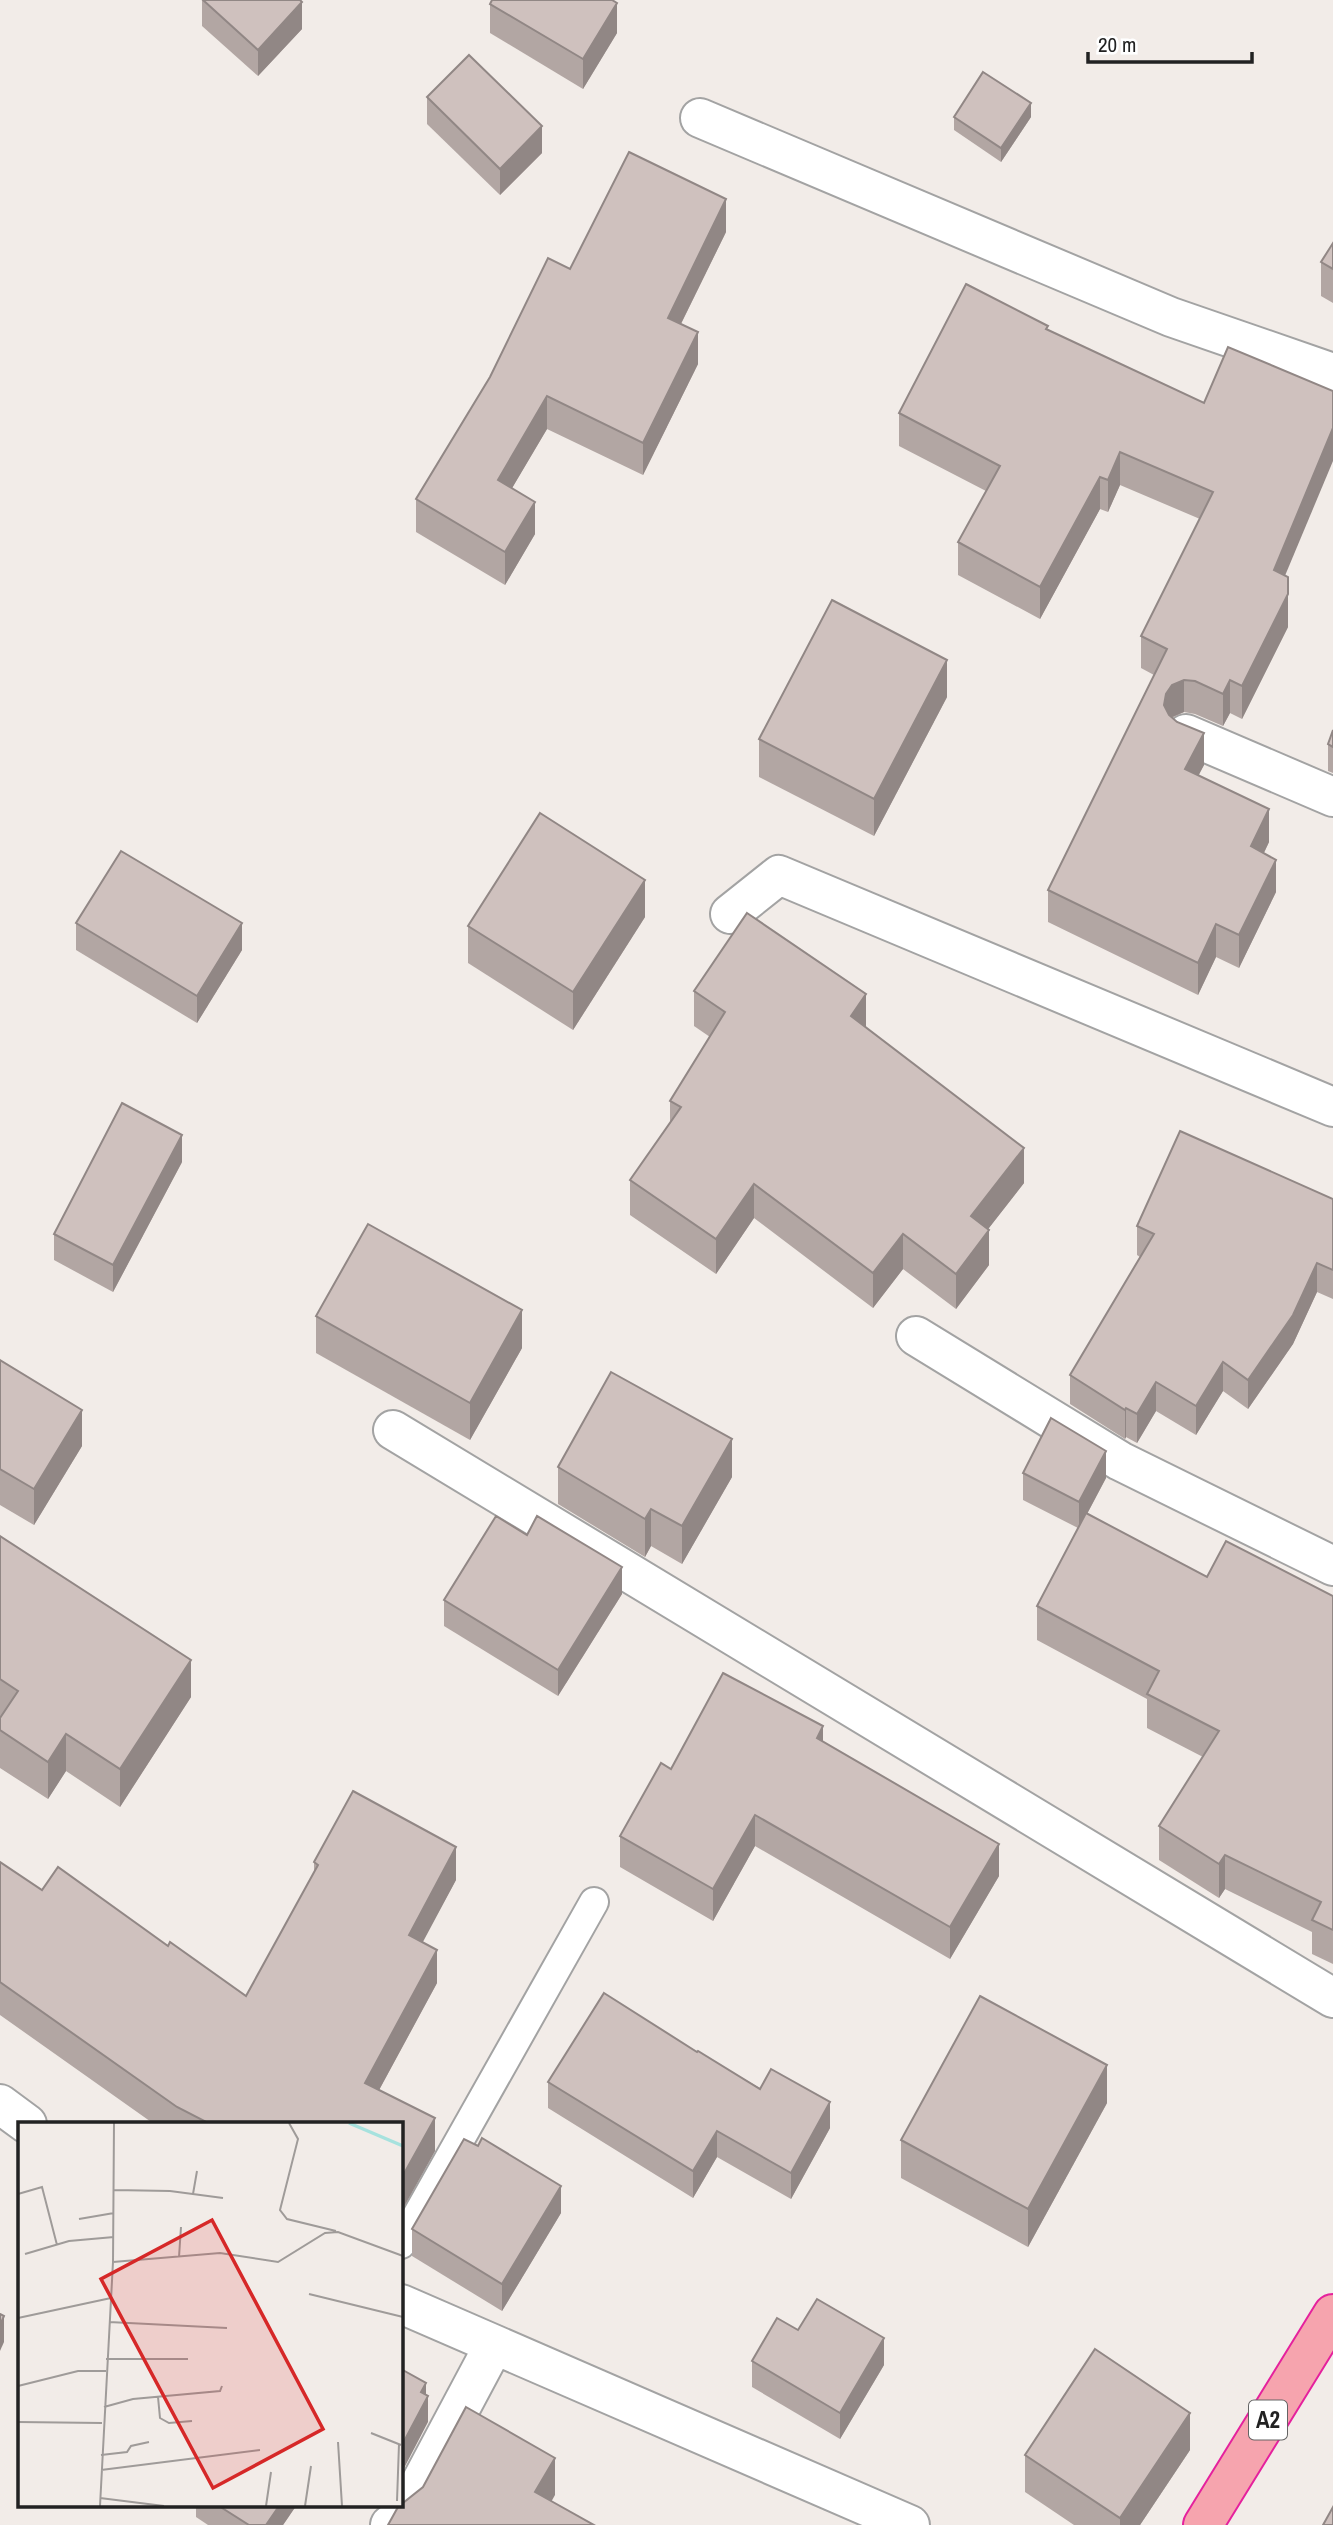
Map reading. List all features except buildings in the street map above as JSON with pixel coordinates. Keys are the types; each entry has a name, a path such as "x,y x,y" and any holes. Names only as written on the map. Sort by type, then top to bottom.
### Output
{"highway":[{"name":"A2","path":"1203,2525 1333,2314"}],"street":[{"path":"700,118 1171,317 1333,373"},
{"path":"1186,734 1333,797"},
{"path":"730,914 779,876 1333,1107"},
{"path":"916,1336 1120,1461 1333,1566"},
{"path":"393,1430 1333,1998"},
{"path":"0,2104 24,2122"},
{"path":"402,2304 910,2525"},
{"path":"390,2525 404,2514 494,2345"}],"lane":[{"path":"402,2242 594,1902"}]}
